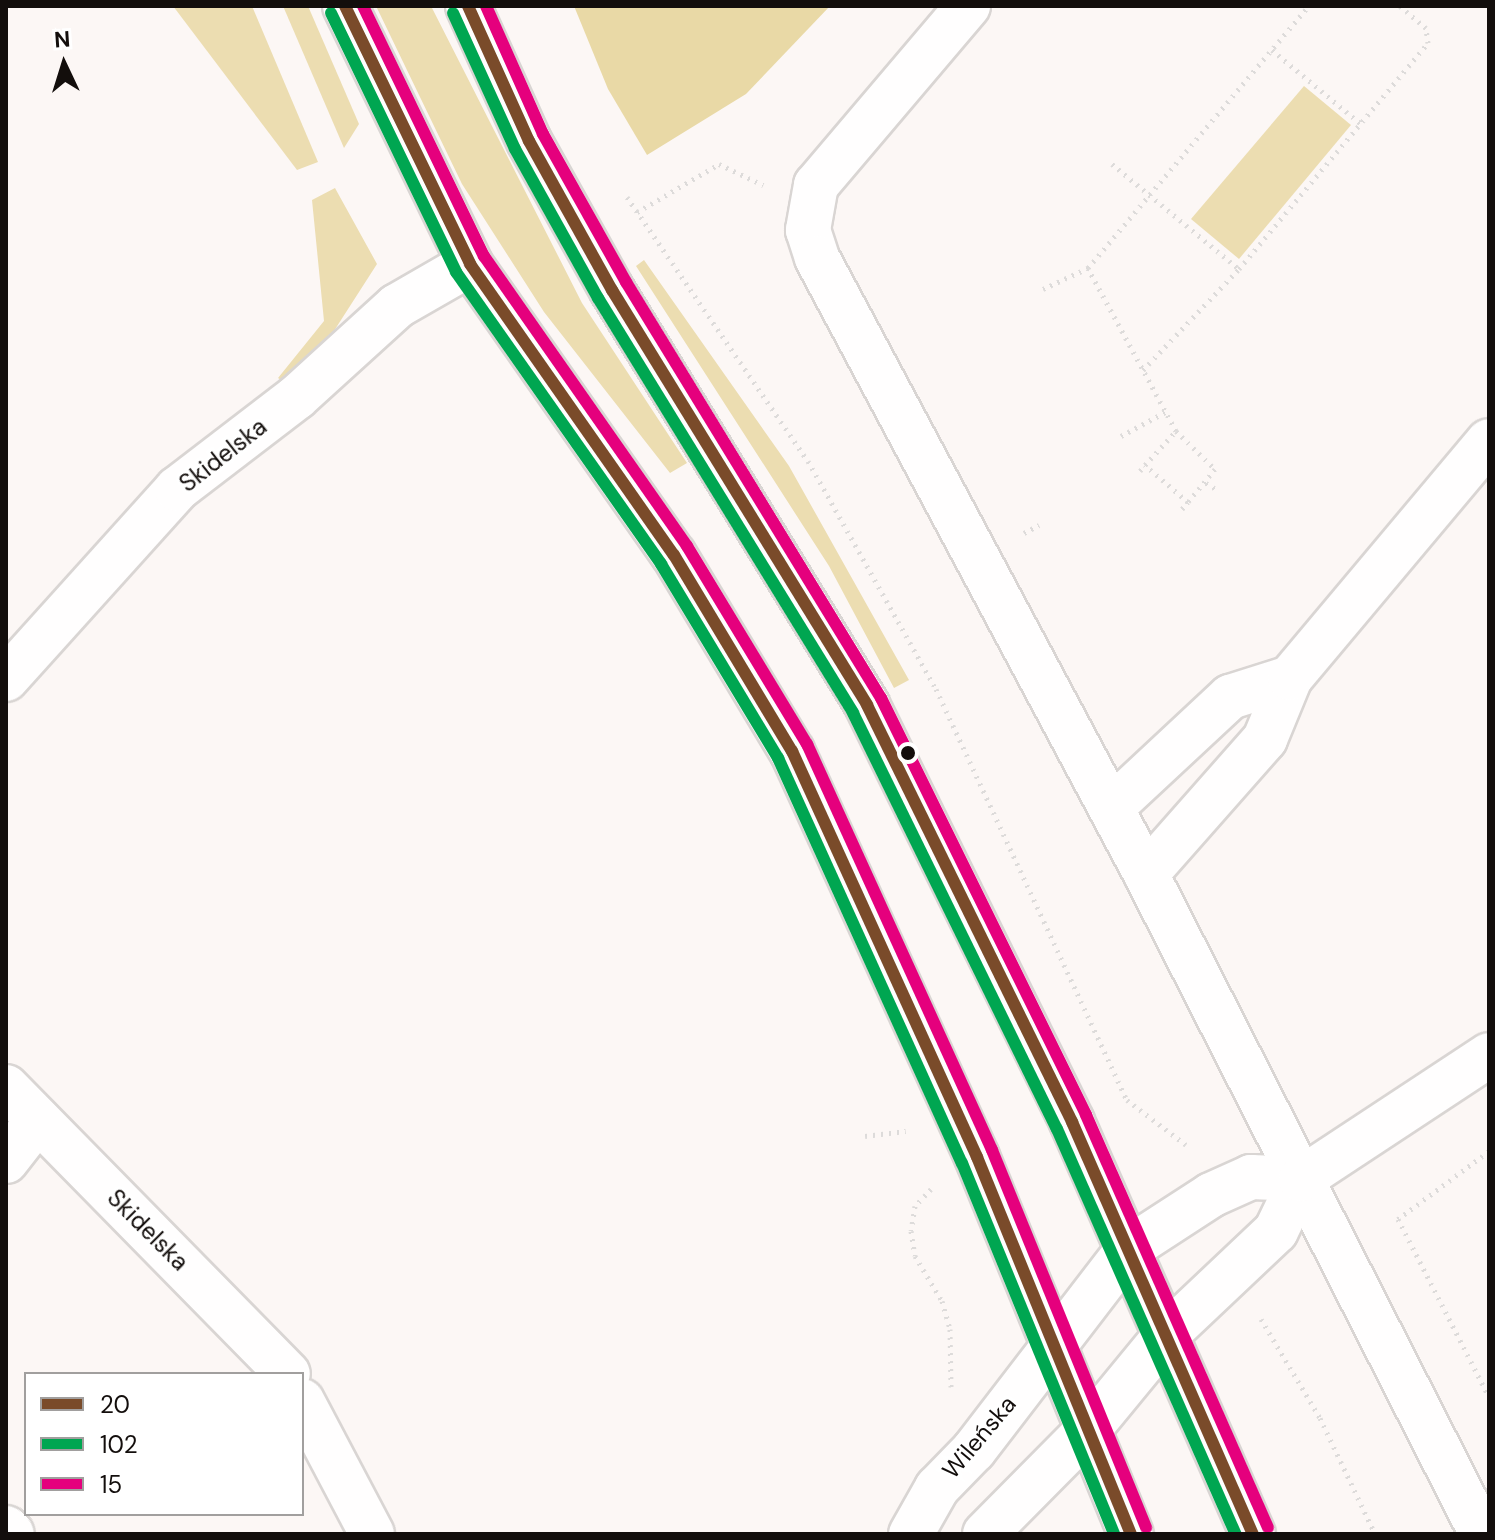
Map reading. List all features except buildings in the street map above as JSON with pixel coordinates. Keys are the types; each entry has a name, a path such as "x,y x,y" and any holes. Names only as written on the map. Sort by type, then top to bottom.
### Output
{"street":[{"path":"345,6 470,264 674,555 792,751 887,953 1131,1534"},
{"path":"468,6 529,141 612,290 867,705 1128,1249 1253,1534"},
{"path":"968,6 827,169 809,207 817,258 1146,874 1482,1534"},
{"name":"Skidelska","path":"6,679 177,489 297,397 397,306 470,264"},
{"path":"1146,874 1265,739 1290,678 1489,441"},
{"path":"1111,808 1230,697 1290,678"},
{"path":"985,1534 1088,1430 1166,1335 1276,1231 1301,1179 1489,1055"},
{"name":"Skidelska","path":"6,1087 286,1372"},
{"path":"6,1161 38,1120"},
{"name":"Wileńska","path":"911,1534 937,1488 974,1450 1052,1343 1128,1249 1211,1195 1251,1177 1301,1179"},
{"path":"304,1405 372,1534"},
{"path":"6,1528 12,1534"}],"path":[{"path":"1043,289 1088,268 1309,6"},
{"path":"1143,370 1239,269 1428,43 1426,28 1400,6"},
{"path":"1272,50 1361,124"},
{"path":"637,212 719,164 809,207"},
{"path":"1112,164 1239,269"},
{"path":"1088,268 1176,431 1215,469 1182,509"},
{"path":"1121,436 1167,411"},
{"path":"1140,471 1176,431"},
{"path":"1145,465 1188,502"},
{"path":"1206,482 1219,491"},
{"path":"1026,532 1039,525"},
{"path":"865,1136 907,1131"},
{"path":"1489,1151 1398,1219 1489,1397"},
{"path":"933,1187 915,1206 911,1231 915,1256 942,1301 952,1395 974,1450"},
{"path":"1261,1317 1320,1418 1375,1534"}],"shaded area":[{"path":"173,6 252,6 318,162 297,170"},
{"path":"283,6 308,6 359,124 344,148"},
{"path":"376,6 431,6 582,303 687,463 670,473 544,312 462,184"},
{"path":"574,6 830,6 746,94 647,155 608,89"},
{"path":"1304,86 1351,125 1239,259 1191,219"},
{"path":"335,188 377,264 332,334 286,383 278,378 324,321 312,200"},
{"path":"644,260 789,466 909,680 894,688 829,566 636,266"}],"transit line":[{"name":"20","path":"345,6 470,264 674,555 792,751 977,1157 1131,1534"},
{"name":"15","path":"363,6 484,256 687,546 807,744 992,1150 1146,1528"},
{"name":"20","path":"468,6 529,141 612,290 867,705 1072,1122 1253,1534"},
{"name":"15","path":"486,6 543,134 626,282 881,698 1086,1115 1268,1528"},
{"name":"102","path":"331,13 456,272 661,564 778,758 962,1163 1114,1534"},
{"name":"102","path":"453,13 515,149 598,298 853,713 1057,1129 1236,1534"}]}
